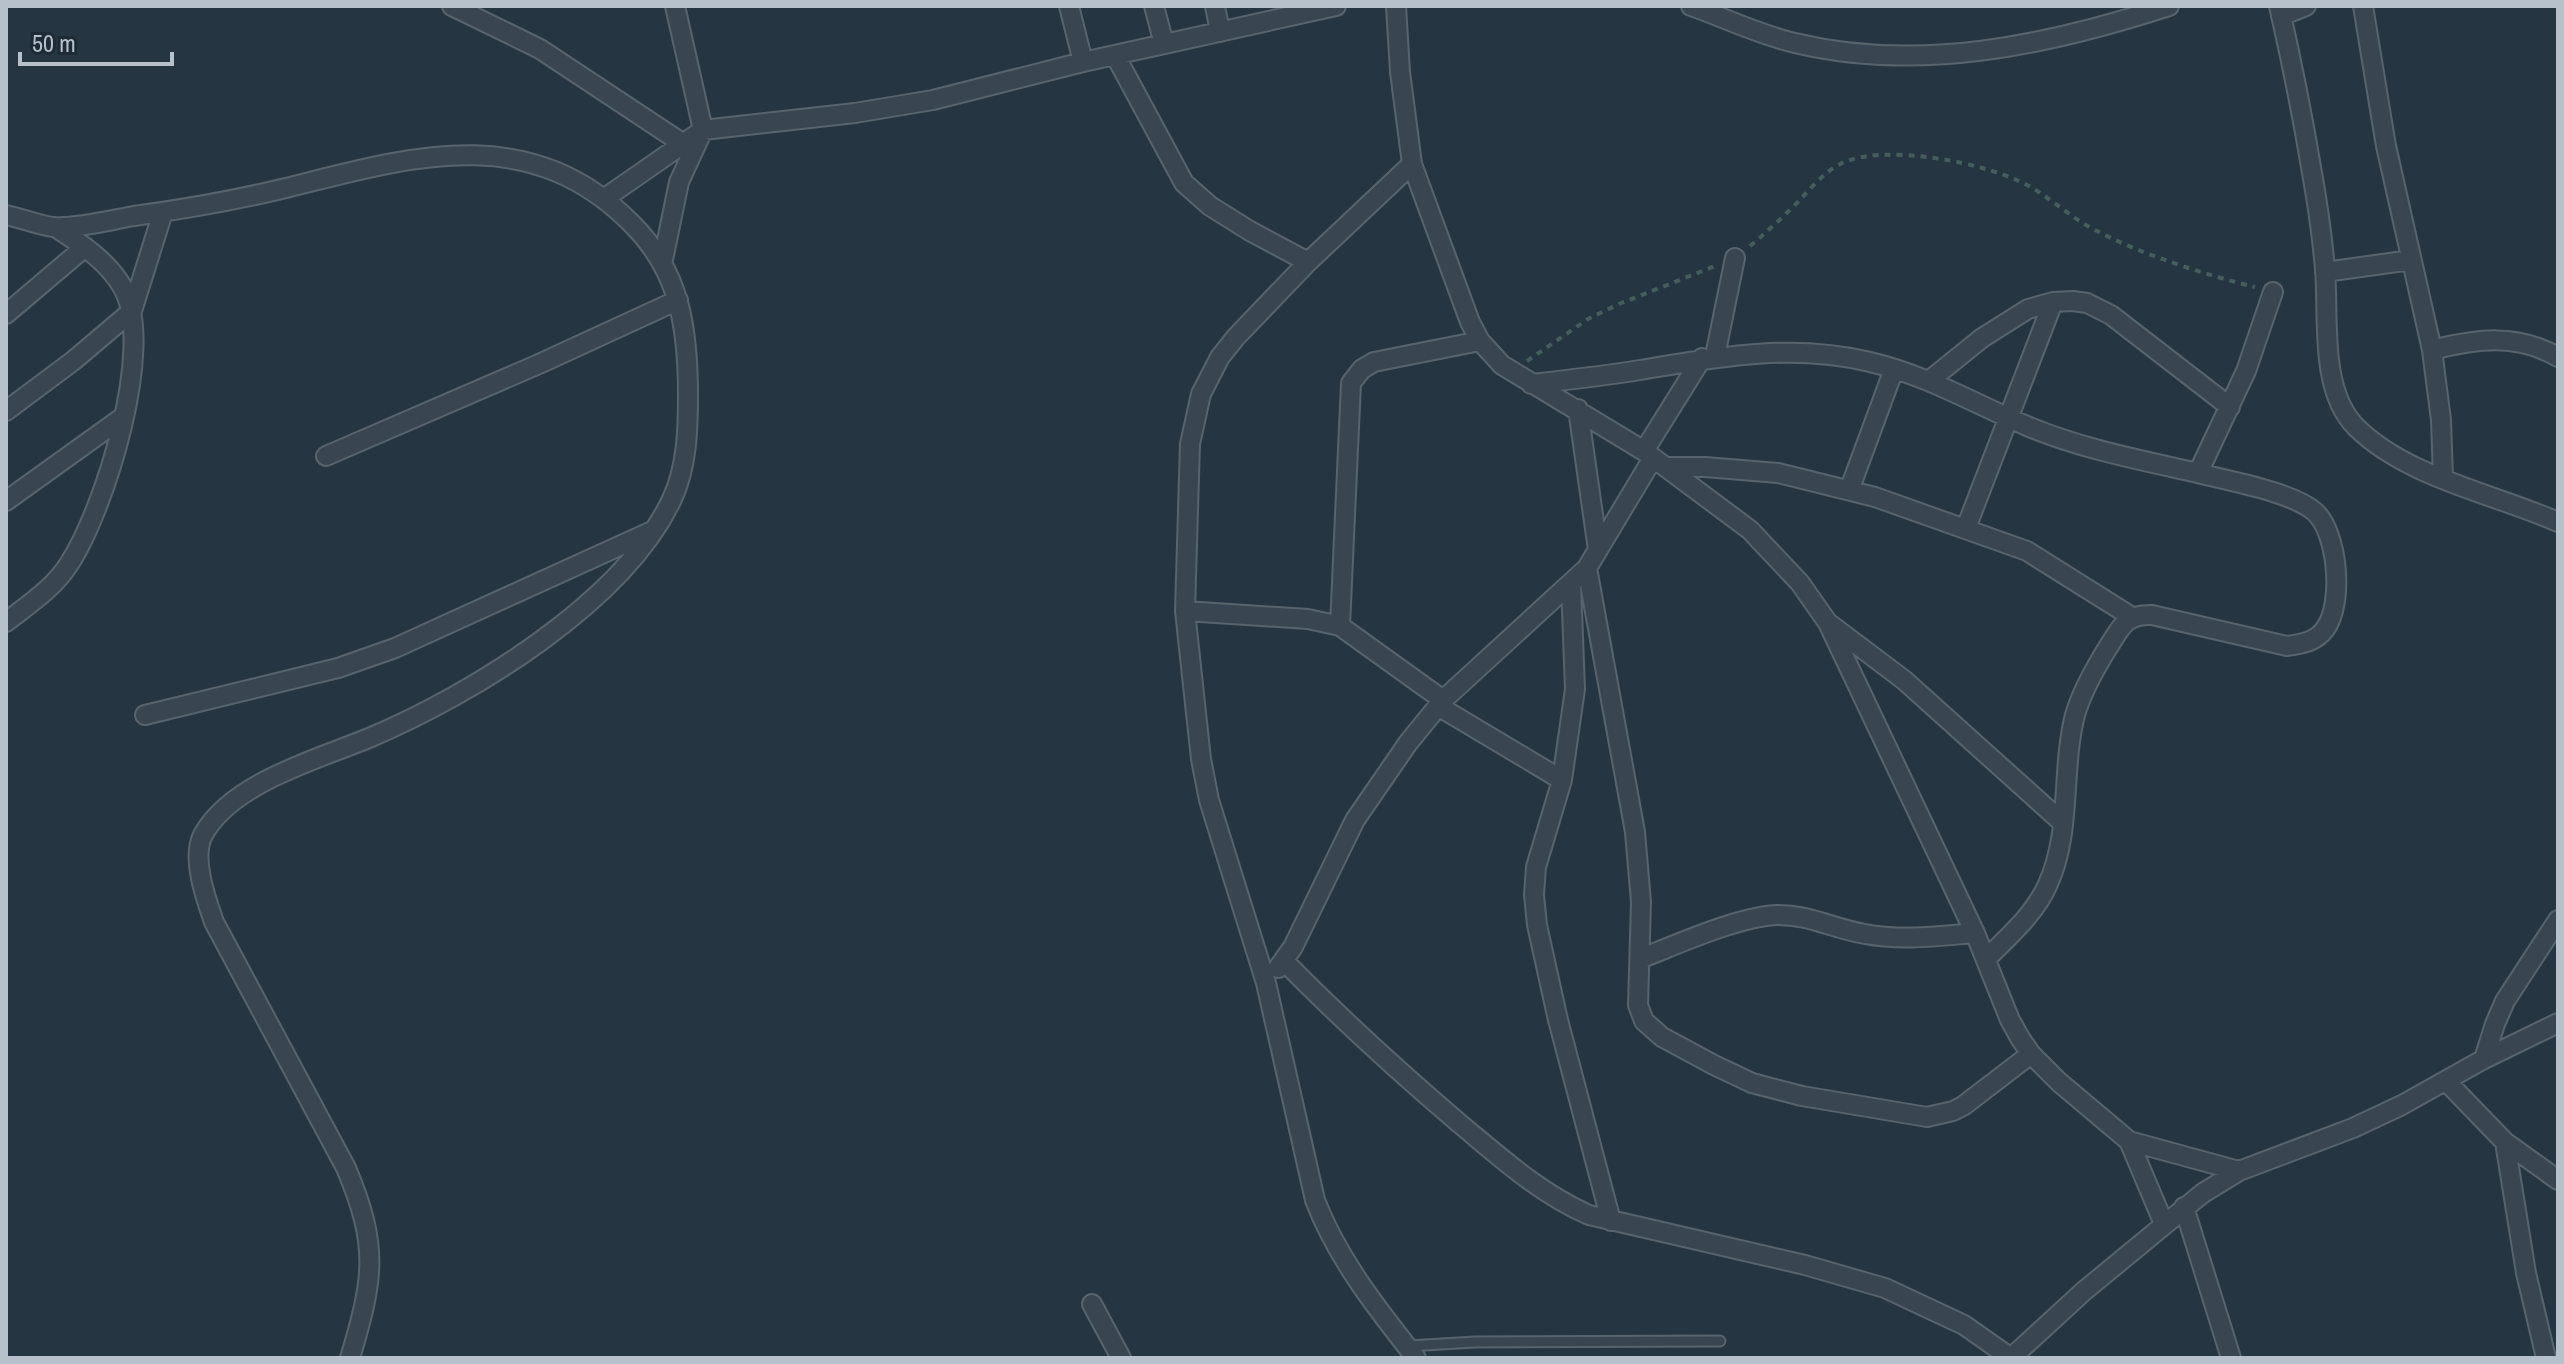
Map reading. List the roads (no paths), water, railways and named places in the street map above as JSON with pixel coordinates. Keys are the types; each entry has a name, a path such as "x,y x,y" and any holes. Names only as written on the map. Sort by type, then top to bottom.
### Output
{"street":[{"path":"452,6 540,49 682,143"},
{"path":"663,260 679,182 703,130 675,6"},
{"path":"1069,6 1083,62"},
{"path":"1154,6 1164,44"},
{"path":"1215,6 1220,32"},
{"path":"605,198 703,130 855,113 933,100 1083,62 1336,6"},
{"path":"1396,6 1400,72 1412,164 1465,310 1480,341 1512,372 1655,458 1761,539 1800,583 1828,623 1975,933 2010,1020 2031,1054 2129,1141 2239,1171"},
{"path":"1691,6 1792,43 1853,54 1942,56 2017,46 2169,6"},
{"path":"2306,6 2280,11 2311,167 2325,272 2330,366 2340,401 2353,424 2398,458 2558,522"},
{"path":"2363,6 2386,146 2432,350 2441,420 2443,478"},
{"path":"1115,55 1184,183 1210,206 1308,262"},
{"path":"55,227 203,207 394,160 441,155 495,156 548,168 605,198 644,235 663,260 678,300 688,382 686,449 672,499 624,567 591,600 497,671 405,723 248,791 224,810 201,837 200,874 214,922 346,1168 361,1203 370,1244 369,1275 364,1312 350,1358"},
{"path":"1412,164 1308,262 1236,337 1220,357 1201,394 1194,421 1188,471 1185,611 1193,698 1209,800 1266,983 1310,1181 1321,1213 1357,1277 1412,1352"},
{"path":"6,411 73,361 132,311 163,212"},
{"path":"6,215 55,227 85,247 113,274 123,289 132,311 135,330 123,417 101,497 80,547 67,568 50,586 6,622"},
{"path":"6,314 85,247"},
{"path":"1266,983 1284,961 1302,930 1355,820 1408,743 1440,703 1587,568 1655,458 1709,357 1735,258"},
{"path":"2325,272 2411,260"},
{"path":"2198,473 2246,371 2273,292"},
{"path":"326,456 678,300"},
{"path":"1930,380 1982,338 2028,309 2053,302 2087,303 2111,315 2230,407"},
{"path":"1966,528 2053,302"},
{"path":"2432,350 2466,342 2514,340 2558,357"},
{"path":"1340,626 1351,383 1362,369 1374,362 1480,341"},
{"path":"1531,384 1750,353 1827,355 1869,361 1930,380 2009,418 2076,445 2198,473 2296,500 2321,518 2329,533 2337,581 2330,621 2318,637 2303,644 2287,646 2152,615 2132,617 2125,622 2092,674 2075,717 2063,823 2056,860 2042,897 1986,959"},
{"path":"1850,488 1894,369"},
{"path":"1578,409 1598,550"},
{"path":"6,501 123,417"},
{"path":"1655,458 1705,467 1778,473 1850,488 2027,551 2132,617"},
{"path":"145,715 338,668 395,648 652,531"},
{"path":"1587,568 1635,832 1641,902 1639,1011 1644,1021 1656,1032 1752,1083 1802,1096 1913,1115 1941,1115 1963,1106 2031,1054"},
{"path":"1571,585 1575,689 1562,780 1536,867 1534,895 1537,925 1558,1020 1611,1221"},
{"path":"1185,611 1308,619 1340,626 1440,703 1562,780"},
{"path":"1828,623 1904,680 2063,823"},
{"path":"1642,958 1765,916 1796,916 1862,934 1902,938 1975,933"},
{"path":"2484,1059 2505,1001 2558,920"},
{"path":"1284,961 1373,1049 1540,1190 1589,1215 1805,1265 1885,1288 1964,1325 2011,1358 2084,1291 2203,1193 2239,1171 2353,1128 2558,1023"},
{"path":"2446,1081 2505,1142 2558,1180"},
{"path":"2129,1141 2164,1224"},
{"path":"2505,1142 2526,1273 2546,1358"},
{"path":"2184,1207 2231,1358"},
{"path":"1092,1304 1121,1358"}],"lane":[{"path":"1412,1352 1475,1342 1720,1341"}]}
